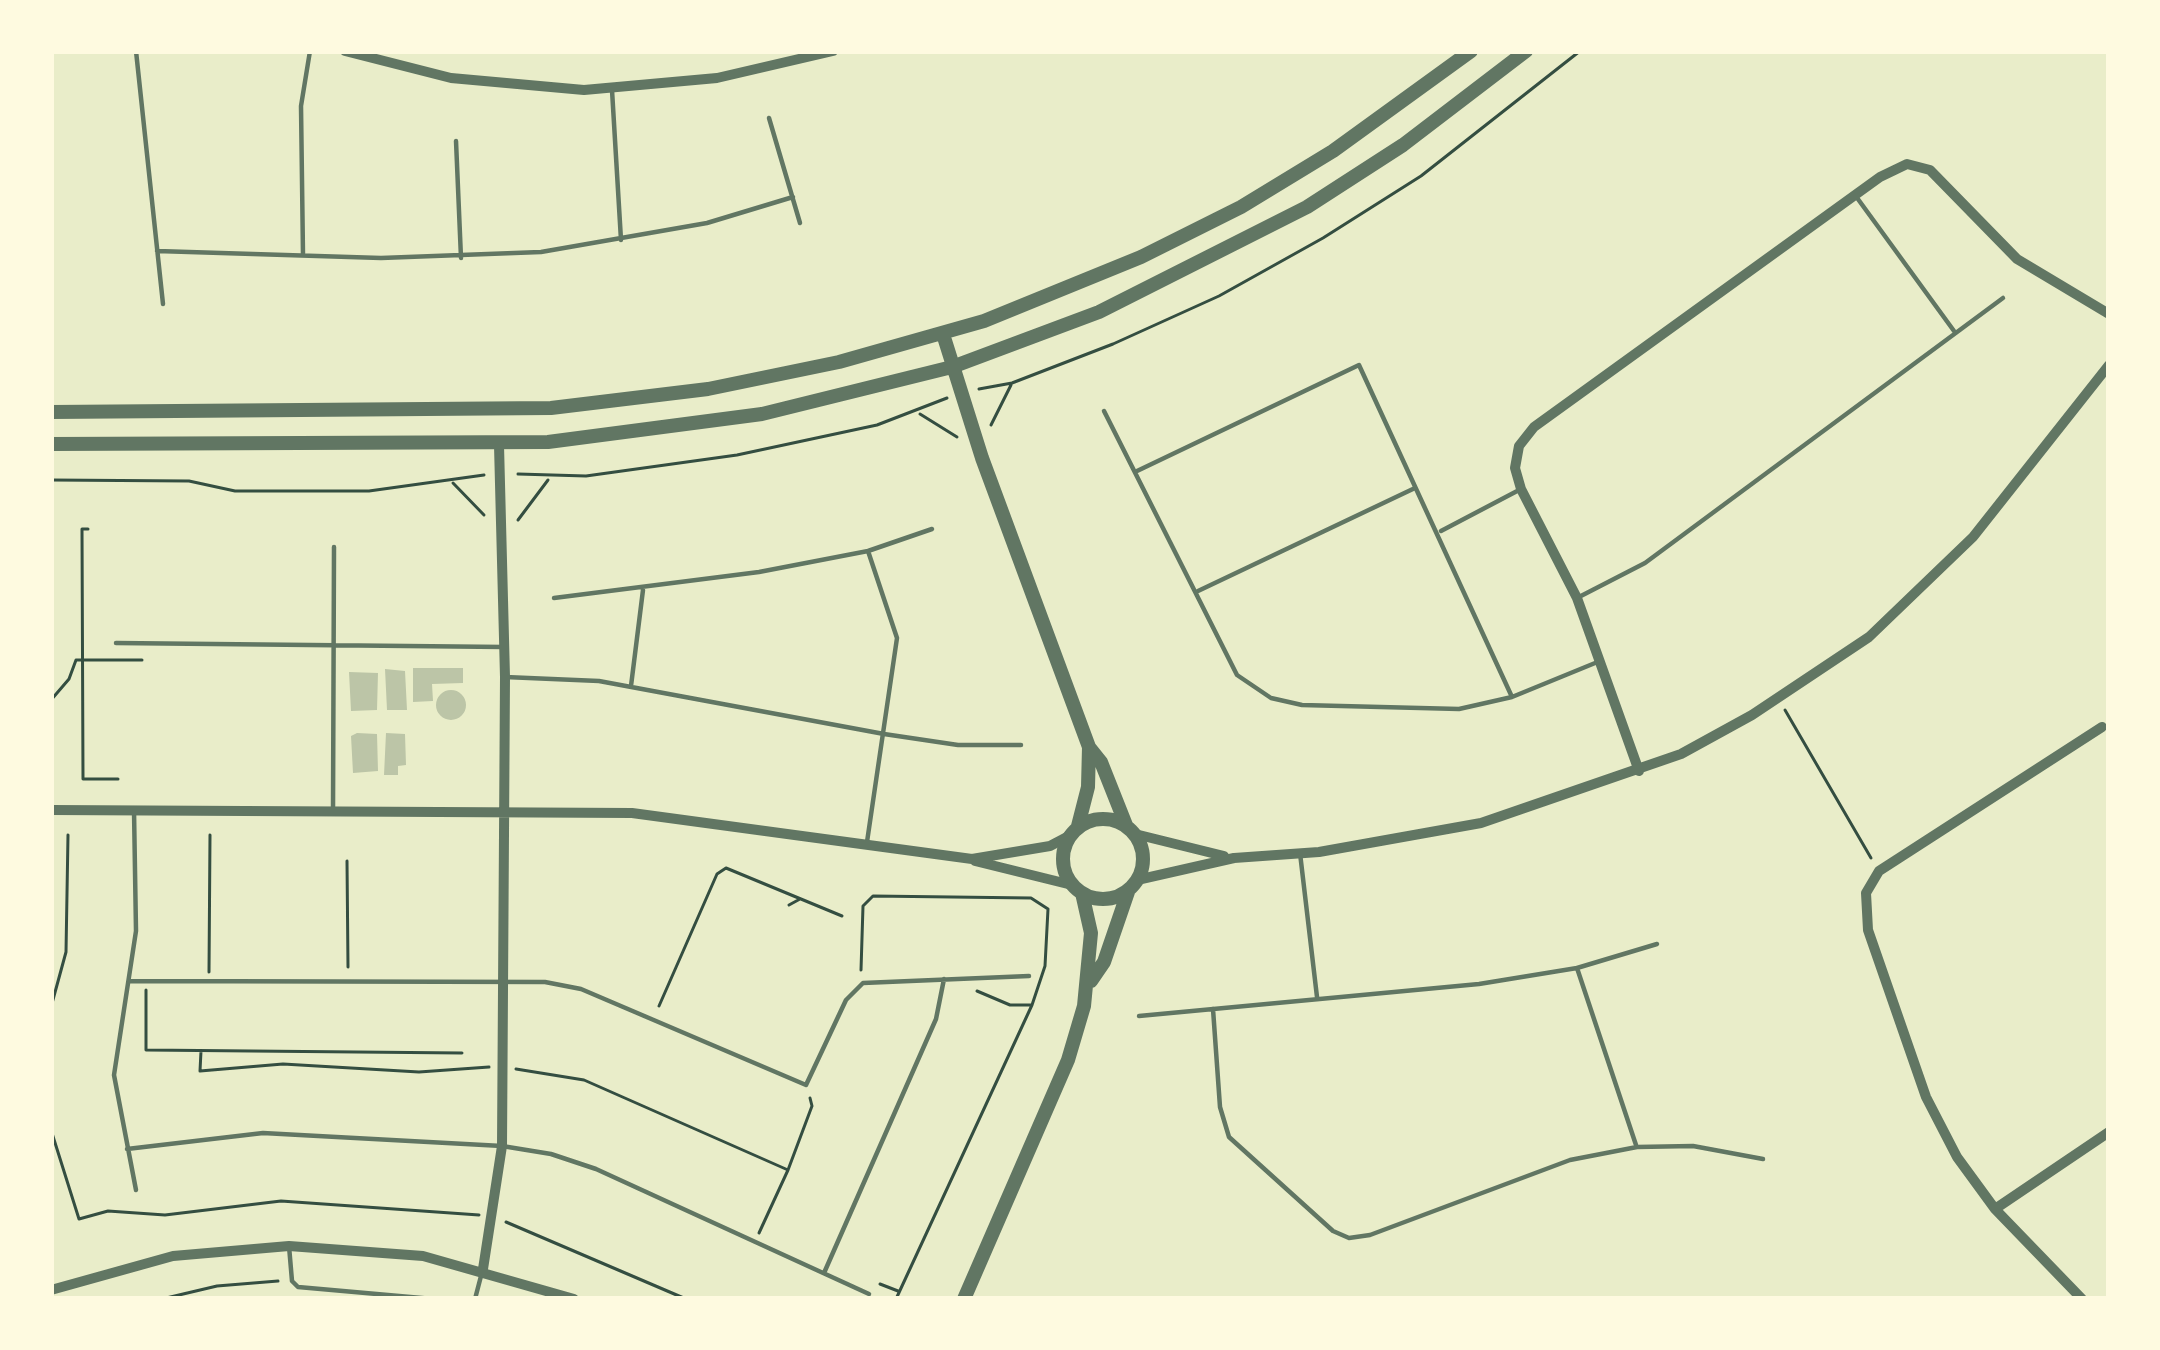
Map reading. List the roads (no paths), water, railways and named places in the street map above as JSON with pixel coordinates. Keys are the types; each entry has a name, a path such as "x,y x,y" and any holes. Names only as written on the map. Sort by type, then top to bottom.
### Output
{"street":[{"path":"345,51 451,78 518,87 612,88 717,78 833,51"},
{"path":"51,412 551,408 788,375 943,334 1036,302 1241,207 1333,151 1472,51"},
{"path":"51,444 499,445 697,426 952,367 1100,312 1307,207 1403,145 1526,51"},
{"path":"1639,771 1577,598 1521,489 1515,468 1519,446 1534,427 1855,195 1906,164 1930,170 2017,260 2109,314"},
{"path":"943,334 1089,747 1101,762 1143,858 1104,962 1091,981"},
{"path":"51,810 675,816 866,848 972,860 1107,899 1134,884 1234,858 1300,853 1481,823 1681,754 1778,698 1869,637 1973,537 2109,365"},
{"path":"483,1269 495,1219 502,1146 505,677 499,445"},
{"path":"2082,1299 1994,1209 1957,1157 1926,1097 1868,930 1866,893 1879,871 2102,728"},
{"path":"964,1299 1068,1060 1091,981 1091,933 1062,861 1088,787 1089,747"},
{"path":"972,860 1050,846 1102,818 1234,858"},
{"path":"1994,1209 2109,1132"},
{"path":"51,1290 173,1256 290,1246 377,1251 483,1269 574,1299"}],"lane":[{"path":"136,51 163,304"},
{"path":"302,256 301,106 310,51"},
{"path":"612,88 620,240"},
{"path":"769,118 800,223"},
{"path":"456,141 461,258"},
{"path":"1855,195 1956,333"},
{"path":"157,251 461,258 620,240 707,223 793,197"},
{"path":"1577,598 1645,563 2002,298"},
{"path":"1136,472 1359,365 1415,488 1440,531 1512,697"},
{"path":"1104,411 1237,675 1271,698 1302,705 1459,710 1512,697 1600,662"},
{"path":"1196,592 1415,488"},
{"path":"1440,531 1521,489"},
{"path":"554,598 643,589 868,551 932,529"},
{"path":"333,812 334,547"},
{"path":"866,848 897,638 868,551"},
{"path":"632,686 643,589"},
{"path":"116,643 504,647"},
{"path":"505,677 632,686 958,745 1021,745"},
{"path":"134,810 136,932 115,1075 136,1190"},
{"path":"1300,853 1317,999"},
{"path":"1139,1016 1479,984 1577,968 1657,944"},
{"path":"1577,968 1637,1147"},
{"path":"130,981 545,982 581,989 806,1085 846,1000 863,983 1029,976"},
{"path":"824,1274 936,1019 944,979"},
{"path":"1213,1009 1220,1107 1229,1137 1333,1232 1348,1238 1370,1235 1570,1160 1637,1147 1693,1146 1763,1159"},
{"path":"127,1149 262,1133 502,1146 596,1169 869,1294"},
{"path":"290,1246 292,1281 298,1287 433,1299"},
{"path":"475,1299 483,1269"}]}
